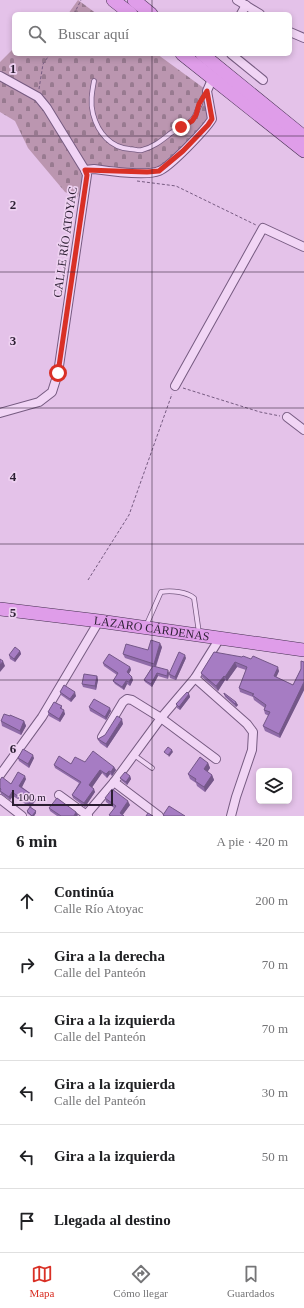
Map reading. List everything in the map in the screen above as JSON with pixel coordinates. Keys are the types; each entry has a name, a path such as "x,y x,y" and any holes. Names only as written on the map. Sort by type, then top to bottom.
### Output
{"main road":[{"path":"113,0 128,12"},
{"path":"134,0 149,12"},
{"path":"185,56 304,151"},
{"path":"204,56 304,137"},
{"name":"LÁZARO CÁRDENAS","path":"0,609 99,620 304,650"}],"street":[{"path":"237,0 257,12"},
{"path":"242,12 246,5"},
{"path":"292,33 304,38"},
{"path":"233,56 263,80"},
{"path":"0,76 38,97 47,108 85,170 147,172 159,171 183,151 208,125 212,119 207,91 212,77"},
{"name":"CALLE RÍO ATOYAC","path":"0,413 39,402 52,392 58,373 87,175 85,170"},
{"path":"175,386 262,228 304,247"},
{"path":"287,417 304,430"},
{"path":"0,775 42,717 99,620"},
{"path":"59,794 86,816 114,782 161,718 195,678 220,638"},
{"path":"195,678 247,724 253,732 252,750 242,777 231,816"},
{"path":"102,738 123,702 127,699 132,700 161,718 216,759"},
{"path":"114,782 159,816"},
{"path":"0,799 22,816"}],"lane":[{"path":"94,81 92,107 97,126 111,143 122,149 140,150 150,147 192,121 196,115 199,104 207,91"},
{"path":"145,627 161,592 166,591 190,594 194,598 199,635"},
{"path":"133,755 152,768"}],"path":[{"path":"75,12 81,0"},
{"path":"38,97 43,64 49,56"},
{"path":"131,180 176,186 262,228"},
{"path":"88,580 129,515 175,386 260,412 287,417"}],"green space":[{"path":"78,0 94,12 69,12"},
{"path":"12,50 12,56 160,56 205,89 208,120 178,154 160,169 136,170 86,167 78,197 65,192 28,148 15,121 0,112 0,62"}],"building":[{"path":"151,640 160,643 154,664 123,654 126,644 148,650"},
{"path":"15,647 20,651 14,659 9,655"},
{"path":"179,652 185,655 175,677 169,674"},
{"path":"214,652 243,656 251,659 253,656 278,667 274,676 293,685 301,669 301,661 304,662 304,682 279,734 263,726 270,712 264,710 266,705 252,695 254,694 239,688 247,667 235,662 225,677 224,676 216,686 201,673"},
{"path":"109,654 130,667 127,672 132,677 129,682 126,681 122,687 113,681 118,673 103,663"},
{"path":"153,666 168,670 167,676 157,673 151,684 144,680"},
{"path":"84,674 97,676 95,686 82,684"},
{"path":"64,685 75,692 70,699 60,692"},
{"path":"187,692 189,694 179,707 176,704"},
{"path":"224,694 236,702 235,704"},
{"path":"94,699 110,708 105,717 89,707"},
{"path":"54,702 62,706 60,708 64,710 59,719 48,712"},
{"path":"4,714 24,721 20,731 1,721"},
{"path":"117,716 122,719 106,744 98,739 105,735"},
{"path":"168,747 172,750 168,755 164,752"},
{"path":"23,749 33,755 28,764 18,758"},
{"path":"93,751 114,767 111,772 109,771 106,774 100,770 89,785 94,789 84,803 72,795 81,782 54,765 59,756 71,764 75,757 85,762"},
{"path":"200,757 208,763 204,769 212,775 204,787 188,774"},
{"path":"18,772 25,776 19,786 34,796 29,804 12,792 9,797 0,791 0,780 2,777 11,784"},
{"path":"125,772 130,776 126,782 120,778"},
{"path":"112,789 128,801 120,813 124,816 109,815 116,806 105,798"},
{"path":"57,798 76,812 74,816 61,816 49,808"},
{"path":"169,806 185,816 163,815"},
{"path":"30,807 36,811 32,816 27,811"},
{"path":"148,813 153,816 146,816"}],"route":[{"path":"58,373 87,175 85,170 94,169 123,172 159,171 172,162 212,119 207,91 199,104 196,115 192,121 181,127"}]}
